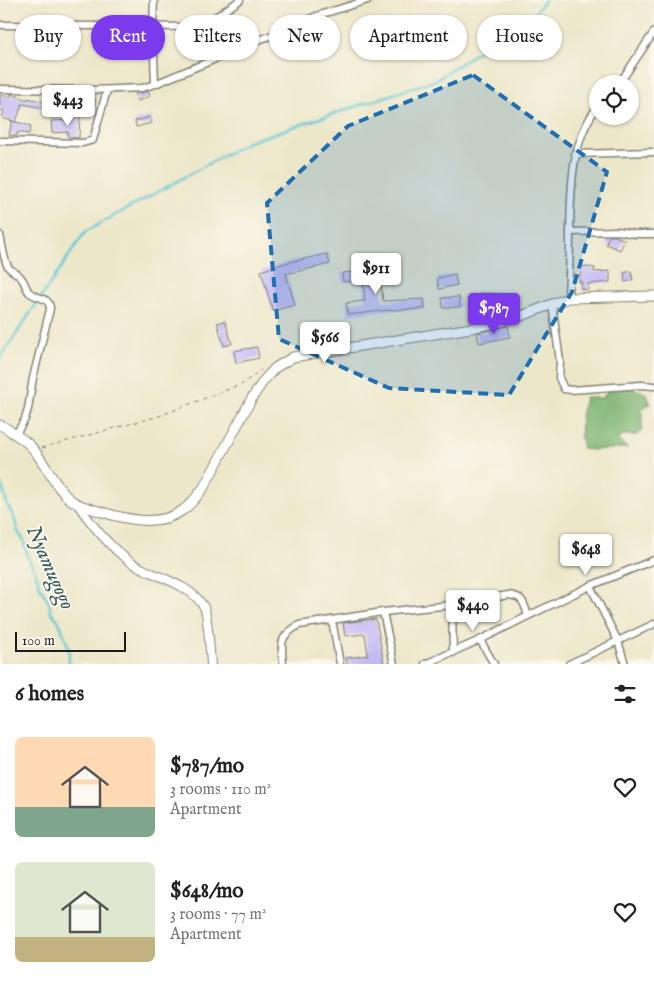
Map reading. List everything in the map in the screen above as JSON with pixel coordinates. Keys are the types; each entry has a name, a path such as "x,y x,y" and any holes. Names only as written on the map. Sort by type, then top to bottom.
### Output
{"main road":[{"path":"0,425 16,434 34,450 57,486 68,498 78,504 118,517 156,520 169,517 183,510 194,500 204,487 252,398 264,380 275,368 293,358 471,328 524,315 568,298 654,296"}],"street":[{"path":"153,15 154,0"},
{"path":"165,27 192,26 218,16 240,0"},
{"path":"0,88 107,90 142,88 316,16 368,0"},
{"path":"0,25 91,26"},
{"path":"625,75 654,32"},
{"path":"154,60 155,84"},
{"path":"0,141 83,143 93,140 107,90"},
{"path":"568,298 570,213 575,154 589,120"},
{"path":"575,154 654,152"},
{"path":"570,232 618,231 654,234"},
{"path":"0,235 6,264 22,278 30,293 49,301 50,304 28,409 25,419 16,434"},
{"path":"552,304 560,361 560,378 564,389 654,386"},
{"path":"78,504 109,544 131,562 195,596 205,609 211,664"},
{"path":"425,664 480,640 590,586 654,560"},
{"path":"590,586 618,641 625,664"},
{"path":"283,664 282,646 284,637 299,624 508,595 516,595 522,600 528,616"},
{"path":"452,604 453,652"},
{"path":"383,612 394,664"},
{"path":"332,620 340,664"},
{"path":"568,664 654,624"},
{"path":"480,640 494,664"}],"path":[{"path":"34,450 159,416 242,384 263,369 275,368"}],"highlighted area":[{"path":"473,75 607,172 572,292 509,395 389,388 279,339 267,203 348,126"}],"green space":[{"path":"632,387 647,394 650,403 642,410 642,430 637,435 623,435 617,440 628,448 583,449 581,423 585,397 603,398 607,391"}],"building":[{"path":"148,91 150,96 138,101 135,94"},
{"path":"11,94 28,100 28,98 45,102 46,97 57,99 54,117 43,115 44,108 22,104 16,122 2,118 4,111 0,110 0,95 10,97"},
{"path":"84,98 95,98 95,107 84,107"},
{"path":"68,116 80,116 79,138 68,137 68,132 52,133 51,121 68,120"},
{"path":"150,117 152,123 136,127 135,121"},
{"path":"12,121 31,126 29,134 18,132 17,136 9,135"},
{"path":"609,236 625,240 620,250 606,244"},
{"path":"327,254 330,264 286,274 295,305 273,311 261,271 285,263"},
{"path":"581,266 595,268 594,272 610,271 610,282 588,284 588,290 581,289 582,282 579,282"},
{"path":"379,269 383,301 424,299 425,309 390,310 348,315 346,303 365,301 363,280 343,282 342,273"},
{"path":"631,271 633,280 625,282 624,273"},
{"path":"455,274 457,285 439,289 437,278"},
{"path":"479,293 498,294 497,305 478,303"},
{"path":"459,297 460,307 443,308 442,298"},
{"path":"225,321 232,344 224,346 217,323"},
{"path":"508,326 510,337 479,343 477,333"},
{"path":"257,347 259,358 236,363 234,351"},
{"path":"376,619 384,664 347,664 346,658 368,655 365,634 345,636 343,623"}],"waterway":[{"path":"0,358 85,232 248,142 436,80 535,13 545,0"},
{"name":"Nyamugogo","path":"0,484 15,520 17,530 24,541 27,556 35,571 40,587 49,603 51,612 61,627 67,643 69,664"}]}
